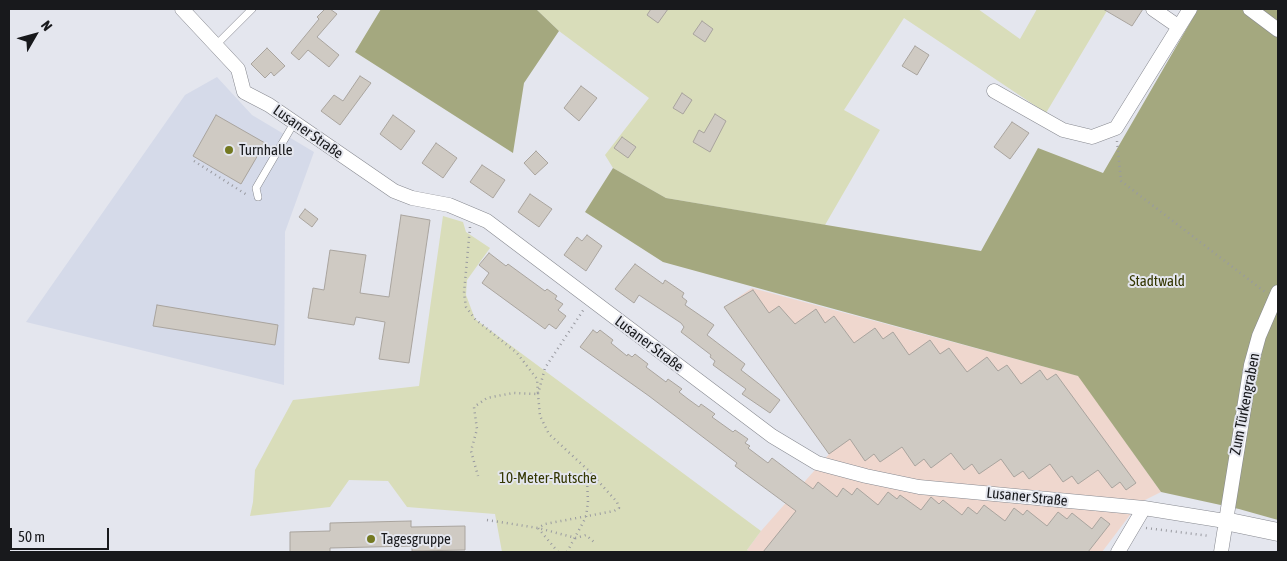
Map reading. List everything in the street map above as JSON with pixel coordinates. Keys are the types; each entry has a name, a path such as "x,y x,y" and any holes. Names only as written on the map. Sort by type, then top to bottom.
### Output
{"street":[{"name":"Lusaner Straße","path":"182,9 217,44 238,70 244,92 269,105 394,192 412,198 449,205 487,221 772,436 816,463 919,487 1144,508 1224,529"},
{"path":"1153,9 1179,27"},
{"path":"994,91 1063,130 1092,137 1116,128 1190,9"},
{"path":"1250,9 1278,30"},
{"name":"Zum Türkengraben","path":"1221,552 1251,365 1259,336 1276,296"},
{"path":"1118,552 1144,508"},
{"path":"1224,529 1278,532"}],"lane":[{"path":"217,44 252,9"},
{"path":"258,197 256,188 294,123"}],"path":[{"path":"1116,128 1121,180 1276,296"},
{"path":"194,161 247,195"},
{"path":"471,213 464,293 466,308 475,320 517,353 537,379 540,416 549,434 611,496 619,508 614,512 545,524 538,528"},
{"path":"538,394 545,368 554,351 591,300"},
{"path":"478,476 471,451 477,429 474,407 486,398 513,393 538,394"},
{"path":"567,552 586,517 588,502 587,480 582,466"},
{"path":"487,520 538,528 576,538 586,535 595,543"},
{"path":"1134,526 1224,529"},
{"path":"538,528 558,552"}],"shaded area":[{"path":"217,77 252,115 314,152 285,232 284,385 26,322 185,95"},
{"path":"752,288 1079,376 1161,492 1139,503 1102,552 750,552 747,550 761,531 829,454 724,307"}],"green space":[{"path":"381,9 536,9 559,31 524,83 513,153 355,52"},
{"path":"536,9 978,9 1020,39 1037,9 1108,9 1046,113 904,18 844,110 880,130 825,225 666,198 613,168 605,155 649,98 559,31"},
{"name":"Stadtwald","path":"1198,9 1278,9 1278,520 1239,509 1161,492 1078,376 663,262 585,212 613,168 666,198 981,251 1038,148 1103,173"},
{"name":"10-Meter-Rutsche","path":"443,216 463,222 466,232 490,248 467,280 466,295 475,319 761,531 747,550 750,552 502,552 495,514 407,507 388,481 349,480 330,507 250,516 255,470 293,400 419,386"}],"building":[{"path":"325,9 330,9 337,14 317,37 339,55 329,67 308,50 299,60 291,53"},
{"path":"651,9 668,9 658,23 647,15"},
{"path":"1103,9 1143,9 1132,26"},
{"path":"702,21 713,29 705,42 693,34"},
{"path":"915,46 929,55 917,75 902,66"},
{"path":"267,48 285,66 274,76 271,72 265,78 251,64"},
{"path":"360,76 371,83 340,125 321,111 334,95 343,101"},
{"path":"581,86 597,98 579,121 564,108"},
{"path":"682,93 692,100 683,114 673,108"},
{"path":"715,114 726,121 710,152 693,142 699,130 704,133"},
{"name":"Turnhalle","path":"216,115 265,143 241,184 193,156"},
{"path":"393,115 415,131 401,150 380,134"},
{"path":"1012,122 1029,133 1010,159 994,147"},
{"path":"622,137 636,147 628,158 614,148"},
{"path":"436,143 457,158 443,178 422,163"},
{"path":"536,151 548,163 535,175 524,163"},
{"path":"482,165 505,180 493,198 470,182"},
{"path":"530,194 552,209 539,227 518,212"},
{"path":"305,209 318,219 312,227 299,217"},
{"path":"401,215 430,220 409,363 379,359 385,322 356,317 354,325 308,318 313,288 324,290 330,250 366,255 360,293 389,297"},
{"path":"587,235 602,246 586,271 564,255 577,237 582,241"},
{"path":"489,253 506,266 508,264 545,291 547,289 557,296 555,299 563,304 558,310 566,316 556,329 549,324 545,329 482,283 489,273 479,265"},
{"path":"635,264 663,284 665,280 684,293 682,297 687,301 685,305 714,325 707,335 745,364 741,370 780,400 770,413 742,394 746,389 713,365 715,361 710,357 711,355 681,332 684,327 681,323 639,295 634,303 615,289"},
{"path":"753,290 769,313 779,306 795,324 816,309 825,323 834,316 854,343 875,328 883,339 893,332 909,355 930,340 940,354 949,348 967,372 987,357 998,371 1007,365 1021,384 1040,370 1047,380 1056,374 1136,483 1126,490 1120,482 1112,488 1098,470 1078,484 1072,476 1063,482 1050,464 1029,479 1023,471 1014,477 1001,459 979,474 972,464 964,470 951,453 931,468 924,459 915,466 902,447 880,462 874,454 865,461 850,439 829,454 724,307"},
{"path":"157,305 278,325 275,345 153,326"},
{"path":"593,330 597,333 600,330 613,340 611,343 627,356 628,354 632,357 635,354 648,364 646,367 666,382 668,379 682,389 679,392 688,399 699,407 701,404 715,414 712,417 733,432 735,430 748,439 745,443 750,446 748,448 768,463 772,458 813,489 818,482 837,497 843,488 852,495 857,488 878,505 888,492 897,499 900,495 921,510 931,497 939,504 943,500 962,515 968,507 977,514 984,505 1005,521 1014,508 1023,515 1027,510 1047,526 1058,512 1067,519 1072,513 1092,529 1101,517 1110,524 1088,552 763,552 796,511 735,466 737,463 649,396 580,347"},
{"path":"411,521 411,527 465,526 465,550 412,551 412,546 330,548 330,552 290,552 290,532 330,531 330,523"}],"place":[{"name":"Turnhalle","path":"229,150"},
{"name":"Tagesgruppe","path":"371,539"}]}
